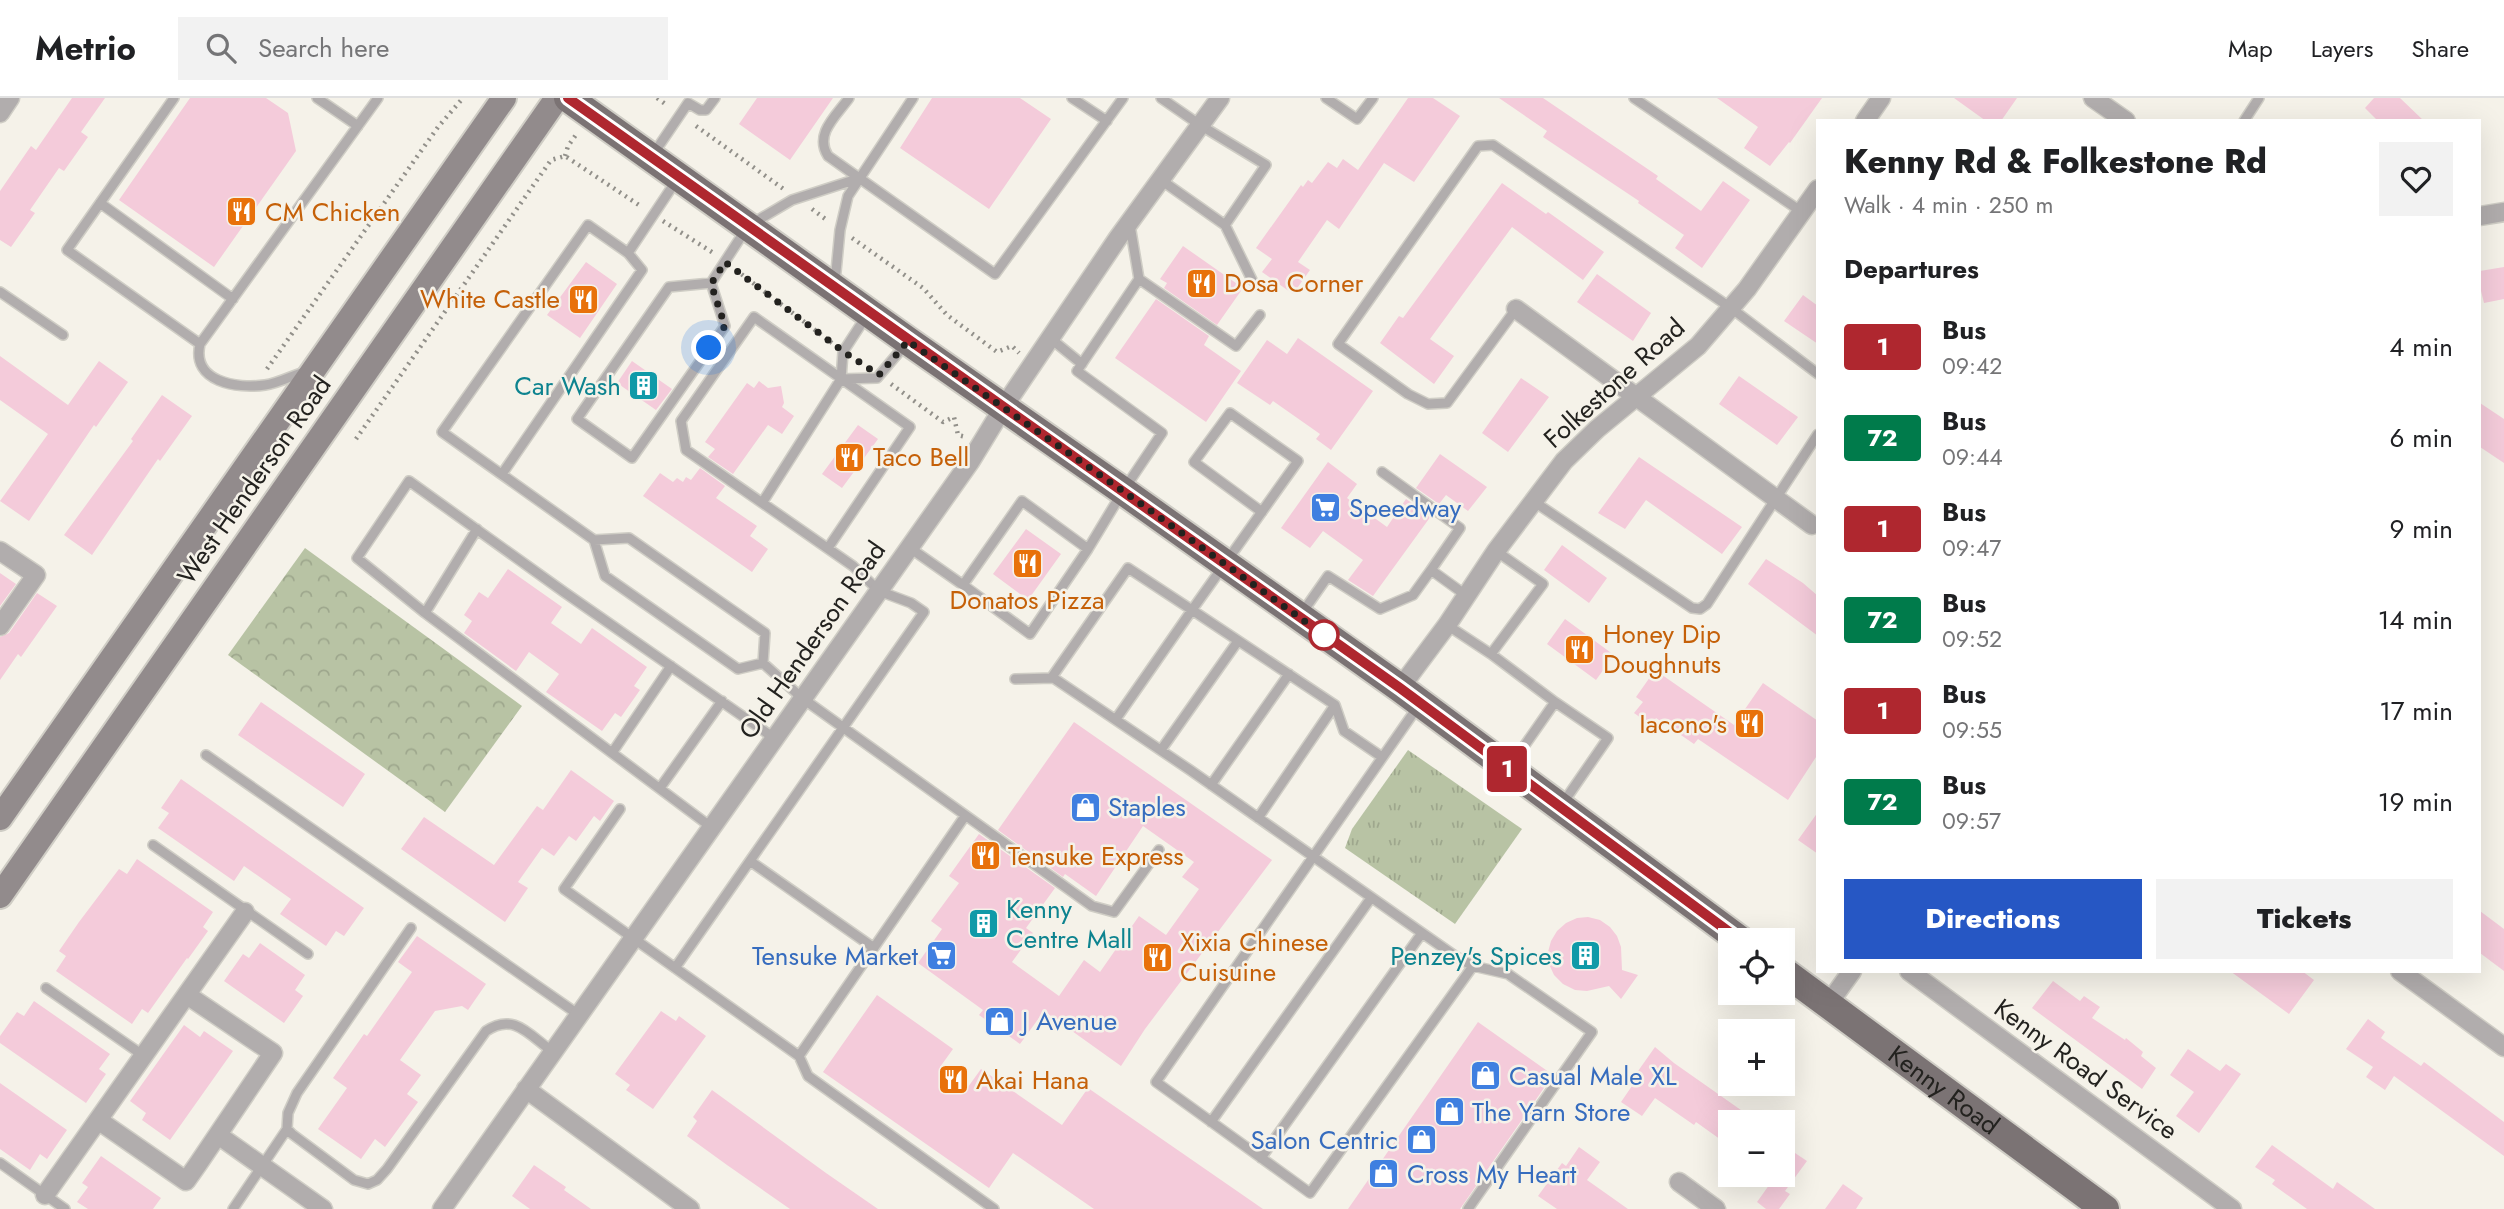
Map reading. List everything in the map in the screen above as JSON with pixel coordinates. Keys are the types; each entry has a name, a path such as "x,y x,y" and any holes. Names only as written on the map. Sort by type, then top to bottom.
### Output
{"main road":[{"name":"West Henderson Road","path":"0,818 503,98"},
{"name":"West Henderson Road","path":"0,895 557,98"},
{"path":"568,98 868,313 1225,563 1724,928"},
{"name":"Kenny Road","path":"1795,979 2105,1209"}],"street":[{"path":"0,113 10,98"},
{"name":"Old Henderson Road","path":"442,1209 981,446 1050,338 1220,98"},
{"path":"1866,119 1881,98"},
{"path":"2093,98 2123,119"},
{"name":"Folkestone Road","path":"1410,696 1447,625 1533,501 1575,449 1698,346 1731,308 1816,191"},
{"path":"2481,216 2504,212"},
{"path":"1516,309 1815,527"},
{"path":"0,551 36,575 0,626"},
{"path":"45,1195 245,912"},
{"path":"1829,1003 1851,973"},
{"name":"Kenny Road Service","path":"1912,973 2232,1209"},
{"path":"2403,973 2504,1047"},
{"path":"98,1120 186,1181 273,1054 187,995"},
{"path":"526,1089 690,1209"},
{"path":"218,1135 323,1209"},
{"path":"1679,1182 1716,1209"}],"lane":[{"path":"174,98 67,250 200,344"},
{"path":"317,98 358,126"},
{"path":"315,368 265,385 226,384 215,379 199,362 200,344 378,98"},
{"path":"651,157 685,100 700,110 705,110 715,98"},
{"path":"849,98 824,133 822,146 828,156 995,274 1123,98"},
{"path":"834,288 840,230 848,196 914,98"},
{"path":"1072,98 1107,121"},
{"path":"1161,98 1266,165 1225,225"},
{"path":"1326,98 1357,119 1373,98"},
{"path":"1633,98 1802,212"},
{"path":"2245,119 2259,98"},
{"path":"1516,309 1447,403 1428,404 1408,394 1338,344 1478,146 1493,145 1731,308 1816,372"},
{"path":"628,253 679,177"},
{"path":"711,284 748,226 792,200 860,178"},
{"path":"1161,180 1225,225 1252,280"},
{"path":"100,204 233,299"},
{"path":"909,548 1030,634 1088,549 1162,433 1077,371 1139,279 1130,222"},
{"path":"502,474 642,270 628,253 588,225 442,432 594,540 605,576 738,669 763,663"},
{"path":"1139,279 1236,346 1259,315"},
{"path":"711,284 725,326 632,458 576,419 669,287 711,284"},
{"path":"0,292 63,335"},
{"path":"762,503 841,379 844,352 868,313"},
{"path":"676,968 924,612 911,603 879,591 853,566 686,450 681,421 754,317 910,427 828,548"},
{"path":"1050,338 1082,364"},
{"path":"841,379 877,378 908,341"},
{"path":"1116,719 1298,461 1230,413 1194,462 1262,512"},
{"path":"1533,501 1692,608 1700,609 1707,604 1816,437"},
{"path":"1299,618 1328,576 1380,609 1413,595 1460,528 1382,472"},
{"path":"711,827 425,613 357,558 409,481 774,738"},
{"path":"962,585 1022,500 1088,549"},
{"path":"425,613 477,529"},
{"path":"594,540 629,538 765,634 763,663"},
{"path":"1491,654 1543,584 1496,551"},
{"path":"1053,678 1128,568 1335,705 1344,731 1382,757"},
{"path":"1431,570 1467,596"},
{"path":"1447,625 1608,738 1560,808"},
{"path":"1161,750 1238,640"},
{"path":"763,663 802,698 1092,906 1114,912 1159,850"},
{"path":"612,752 671,666"},
{"path":"1211,785 1289,674"},
{"path":"1015,678 1053,678 1472,966 1508,974 1592,1031 1468,1209"},
{"path":"1410,696 1382,757 1156,1082 1310,1193 1472,966"},
{"path":"660,788 722,701"},
{"path":"1508,769 1555,702"},
{"path":"1258,818 1335,705"},
{"path":"206,755 579,1015"},
{"path":"620,809 564,889 799,1056 808,1076 994,1209"},
{"path":"799,1056 965,816"},
{"path":"153,845 308,954"},
{"path":"750,861 874,948"},
{"path":"1211,1122 1371,898"},
{"path":"233,1209 287,1129 288,1113 298,1093 411,928"},
{"path":"1261,1158 1422,933"},
{"path":"46,988 144,1056"},
{"path":"287,1129 354,1180 368,1184 377,1180 387,1169 486,1031 498,1023 512,1023 553,1052"},
{"path":"0,1163 65,1209"}],"path":[{"path":"265,385 267,370 438,127 463,98"},
{"path":"356,439 551,160 565,156 725,262 844,352"},
{"path":"879,375 943,422 954,417 958,435 963,435 981,446"}],"green space":[{"path":"305,548 522,706 445,812 228,655"},
{"path":"1408,750 1522,829 1455,924 1345,848 1352,829"}],"building":[{"path":"72,98 105,98 81,132 88,137 64,171 59,168 30,210 35,213 11,247 0,240 0,191 31,146 36,150"},
{"path":"190,98 266,98 288,113 296,151 214,267 119,200"},
{"path":"757,98 833,98 790,160 739,124"},
{"path":"932,98 1020,98 1051,119 989,209 900,148"},
{"path":"1408,98 1433,98 1460,116 1414,182 1384,163 1339,229 1327,220 1298,262 1310,270 1293,294 1262,272 1272,259 1256,248 1301,185 1303,187 1308,180 1312,183 1328,162 1337,168 1343,159 1358,170"},
{"path":"1499,98 1543,98 1658,176 1656,179 1701,211 1723,181 1750,200 1702,268 1675,248 1684,235 1638,203 1639,201 1543,137 1547,131"},
{"path":"1717,98 1822,98 1770,166 1744,148 1758,127"},
{"path":"1954,98 2017,98 2002,119 1983,119"},
{"path":"2374,98 2400,98 2422,119 2376,119 2365,108"},
{"path":"1502,183 1604,252 1583,280 1512,227 1430,339 1454,356 1434,384 1380,343 1399,316 1403,318"},
{"name":"Dosa Corner","path":"1183,246 1243,288 1217,325 1164,288 1167,283 1160,279"},
{"name":"White Castle","path":"586,262 617,284 580,338 547,315"},
{"path":"2504,267 2504,299 2484,303 2481,271"},
{"path":"1597,274 1651,313 1633,341 1577,302"},
{"path":"1803,295 1816,305 1816,343 1784,321"},
{"path":"1156,299 1209,336 1204,345 1241,371 1206,422 1115,358"},
{"path":"1298,338 1373,391 1331,450 1316,439 1320,434 1273,401 1270,405 1237,383 1267,340 1287,354"},
{"path":"0,356 68,405 99,361 128,382 96,427 94,425 29,521 0,501 48,434 0,400"},
{"name":"Car Wash","path":"632,361 672,389 656,410 617,383"},
{"path":"1739,376 1798,417 1777,445 1719,404"},
{"path":"1521,378 1549,397 1508,452 1482,433"},
{"path":"759,381 768,388 781,386 784,403 782,407 794,416 782,434 768,425 733,474 708,457 715,449 705,442 747,383 754,388"},
{"path":"162,395 192,416 160,461 158,459 92,555 64,535 133,441 131,439"},
{"path":"2481,404 2504,419 2504,463 2481,448"},
{"name":"Taco Bell","path":"858,425 878,439 842,488 822,474"},
{"path":"1440,454 1487,487 1468,511 1446,495 1439,504 1416,488"},
{"path":"1639,457 1742,527 1722,554 1646,500 1625,529 1598,513"},
{"path":"1328,462 1357,484 1347,498 1387,527 1406,499 1431,516 1373,596 1348,580 1363,560 1323,531 1310,548 1281,528"},
{"path":"700,468 725,486 716,498 757,526 750,536 768,549 752,572 643,496 660,473 673,482 677,478 683,482 686,477 691,480"},
{"name":"Donatos Pizza","path":"1026,529 1061,554 1028,600 993,574"},
{"path":"1562,545 1607,578 1589,603 1544,570"},
{"path":"1766,559 1803,583 1816,594 1816,635 1748,584"},
{"path":"508,569 562,607 551,623 581,644 592,628 647,667 634,686 640,690 621,717 615,713 602,731 546,692 559,674 529,652 516,671 464,633 472,621 464,615 479,592 488,598"},
{"path":"0,573 16,584 0,606"},
{"path":"37,593 57,606 21,657 18,654 0,680 0,637 9,633"},
{"name":"Honey Dip Doughnuts","path":"1565,619 1614,655 1596,680 1547,644"},
{"path":"1655,670 1734,725 1763,683 1816,720 1816,757 1788,800 1698,739 1694,744 1656,718 1651,725 1634,713 1643,702 1636,697"},
{"path":"261,702 365,774 343,807 238,735"},
{"name":"Kenny Centre Mall","path":"1074,722 1272,860 1145,1029 1121,1066 1044,1011 1020,1044 979,1015 983,1010 918,963 942,929 931,921 959,883 949,876 979,834 1055,888 1026,928 1033,933 1012,962 1059,996 1084,960 1100,972 1139,916 1166,935 1199,889 1182,877 1194,862 1143,826 1096,896 1065,874 1063,877 998,830"},
{"path":"571,770 614,801 600,821 594,816 576,841 569,836 554,856 542,848 518,882 528,888 505,922 401,849 424,817 494,865 537,806 543,810"},
{"path":"181,779 364,908 344,936 336,931 326,946 280,914 291,899 244,866 234,881 158,828 169,813 161,808"},
{"path":"1816,815 1816,853 1798,840"},
{"path":"137,859 213,912 203,927 208,931 188,959 148,1013 142,1009 132,1024 56,971 66,956 59,951 79,922 119,869 127,874"},
{"path":"2481,912 2504,929 2504,971 2481,954"},
{"name":"Penzey's Spices","path":"1577,918 1600,920 1610,927 1621,947 1622,970 1638,975 1621,999 1609,986 1587,991 1575,990 1554,975 1549,964 1548,952 1557,931"},
{"path":"417,936 486,984 468,1010 462,1006 435,1011 400,1060 421,1075 407,1094 418,1102 385,1147 375,1139 361,1159 318,1129 347,1088 333,1078 364,1034 367,1036 412,972 398,962"},
{"path":"260,943 305,975 295,990 303,996 284,1023 224,981 243,954 249,958"},
{"path":"2233,973 2305,973 2314,980 2289,1014"},
{"path":"2053,981 2080,1001 2084,996 2100,1007 2092,1018 2125,1040 2126,1038 2143,1052 2141,1056 2156,1068 2142,1089 2032,1008"},
{"path":"877,995 953,1049 940,1067 968,1087 981,1069 1062,1125 1088,1088 1263,1209 1094,1209 1013,1153 989,1188 823,1072"},
{"path":"34,1001 110,1054 99,1069 106,1074 86,1103 0,1043 0,1036 17,1012 24,1016"},
{"path":"661,1011 676,1021 679,1016 706,1036 653,1109 626,1090 630,1085 615,1074"},
{"path":"2368,1019 2385,1032 2381,1038 2421,1066 2424,1062 2504,1122 2504,1156 2394,1076 2385,1090 2366,1077 2373,1067 2346,1049"},
{"path":"1478,1022 1553,1075 1460,1209 1348,1209"},
{"path":"184,1025 200,1037 204,1031 233,1051 170,1140 142,1120 146,1113 130,1101"},
{"path":"1655,1047 1718,1096 1741,1110 1718,1110 1718,1138 1655,1098 1642,1116 1621,1102 1634,1083 1631,1081"},
{"path":"2188,1049 2220,1071 2226,1064 2241,1074 2199,1133 2176,1116 2194,1092 2170,1075"},
{"path":"0,1083 67,1130 47,1159 40,1154 30,1170 0,1149"},
{"path":"712,1090 878,1209 790,1209 727,1165 687,1136 697,1121 693,1117"},
{"path":"2272,1145 2333,1189 2337,1182 2375,1209 2307,1209 2272,1184 2275,1180 2255,1167"},
{"path":"1579,1147 1600,1162 1587,1180 1628,1209 1557,1209 1538,1196 1562,1163 1566,1166"},
{"path":"1795,1153 1807,1161 1795,1177"},
{"path":"101,1156 161,1198 153,1209 88,1209 77,1202 88,1187 82,1183"},
{"path":"534,1165 566,1187 564,1190 591,1209 530,1209 512,1196"},
{"path":"1843,1184 1863,1198 1856,1209 1825,1209"},
{"path":"1768,1187 1788,1187 1785,1191 1790,1194 1779,1209 1766,1209 1757,1202"}],"bus line":[{"name":"1","path":"568,98 1400,688 1723,928"}],"place":[{"name":"CM Chicken","path":"242,212"},
{"name":"Dosa Corner","path":"1201,283"},
{"name":"White Castle","path":"583,299"},
{"name":"Car Wash","path":"644,386"},
{"name":"Taco Bell","path":"850,457"},
{"name":"Speedway","path":"1326,508"},
{"name":"Donatos Pizza","path":"1027,564"},
{"name":"Honey Dip Doughnuts","path":"1580,649"},
{"name":"Iacono's","path":"1750,724"},
{"name":"Staples","path":"1085,807"},
{"name":"Tensuke Express","path":"985,856"},
{"name":"Kenny Centre Mall","path":"983,924"},
{"name":"Tensuke Market","path":"941,956"},
{"name":"Penzey's Spices","path":"1585,956"},
{"name":"Xixia Chinese Cuisuine","path":"1157,957"},
{"name":"J Avenue","path":"999,1021"},
{"name":"Casual Male XL","path":"1486,1076"},
{"name":"Akai Hana","path":"953,1080"},
{"name":"The Yarn Store","path":"1449,1112"},
{"name":"Salon Centric","path":"1421,1140"},
{"name":"Cross My Heart","path":"1384,1174"}],"route":[{"path":"709,348 725,326 711,284 725,262 844,352 879,375 908,341 1324,635"}]}
